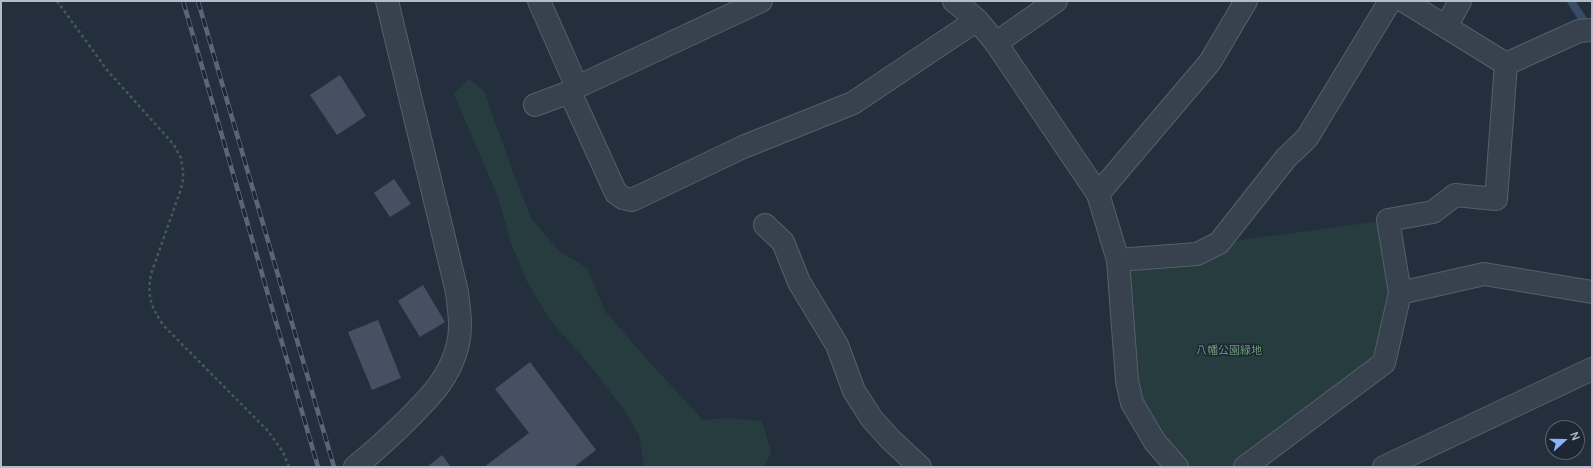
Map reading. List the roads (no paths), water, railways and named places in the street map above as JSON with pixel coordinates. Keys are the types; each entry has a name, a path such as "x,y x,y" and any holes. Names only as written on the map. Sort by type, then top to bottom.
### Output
{"street":[{"path":"355,467 379,457 433,394 446,376 459,343 460,319 457,292 387,1"},
{"path":"539,1 616,193 623,198 632,200 743,147 853,103 977,20"},
{"path":"535,106 574,90 761,1"},
{"path":"954,1 977,20 996,43 1098,194 1118,260 1127,381 1132,403 1155,442 1177,467"},
{"path":"996,43 1056,1"},
{"path":"1098,194 1210,62 1246,1"},
{"path":"1118,260 1197,254 1219,243 1286,158 1307,138 1390,1"},
{"path":"1404,1 1506,64"},
{"path":"1446,27 1460,1"},
{"path":"1506,64 1579,31 1592,30"},
{"path":"1245,467 1384,363 1400,293 1388,220 1433,212 1455,195 1496,200 1506,64"},
{"path":"765,224 783,242 799,282 837,345 854,391 872,419 891,440 920,467"},
{"path":"1400,293 1484,274 1592,292"},
{"path":"1384,467 1592,369"}],"waterway":[{"path":"1571,1 1589,29"}],"railway":[{"path":"183,1 318,467"},
{"path":"198,1 334,467"}],"park label":[{"name":"八幡公園緑地","path":"1229,351"}]}
